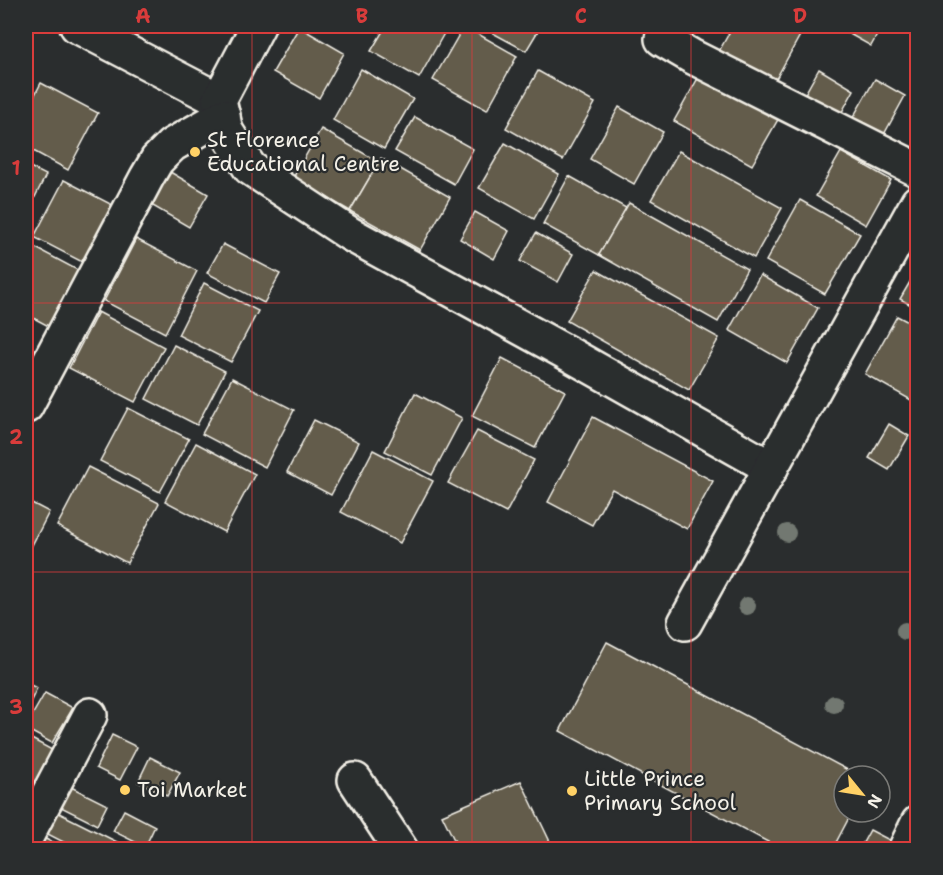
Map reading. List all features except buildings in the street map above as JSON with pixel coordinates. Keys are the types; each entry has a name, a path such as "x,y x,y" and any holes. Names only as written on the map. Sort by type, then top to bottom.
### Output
{"street":[{"path":"77,26 221,108 226,131 250,168 350,234 771,468"},
{"path":"26,406 157,160 172,145 221,108 258,26"},
{"path":"662,39 691,56 918,170"},
{"path":"686,622 918,202"},
{"path":"26,837 90,715"},
{"path":"355,780 401,849"},
{"path":"905,849 918,824"}],"place":[{"name":"St Florence Educational Centre","path":"195,152"},
{"name":"Toi Market","path":"125,790"},
{"name":"Little Prince Primary School","path":"572,791"}]}
